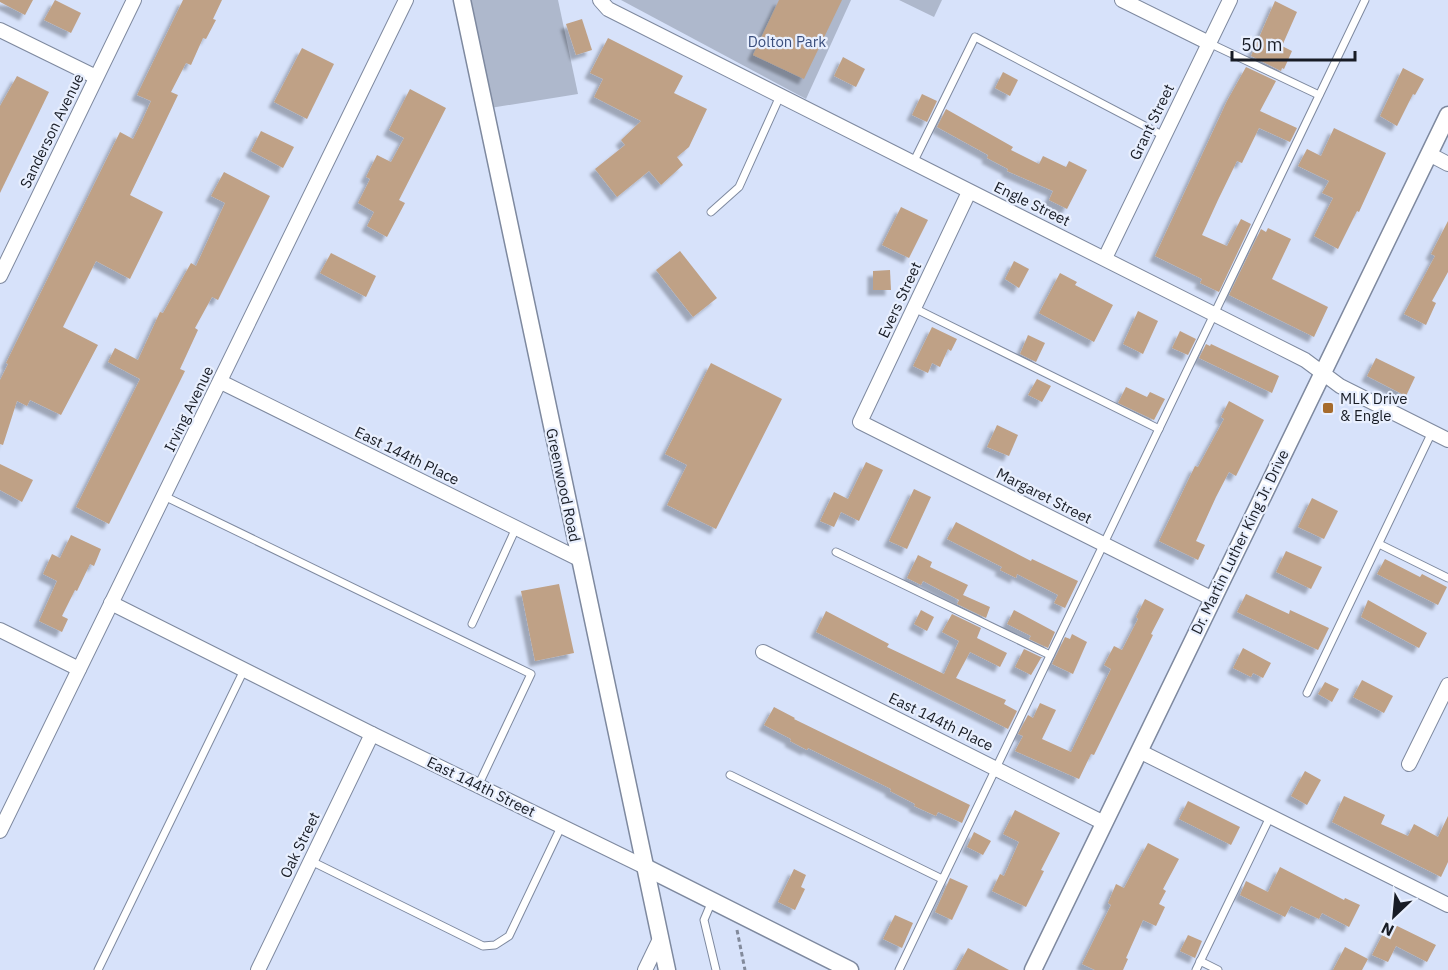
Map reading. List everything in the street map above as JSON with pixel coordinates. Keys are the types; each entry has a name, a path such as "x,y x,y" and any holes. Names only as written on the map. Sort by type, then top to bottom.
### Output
{"street":[{"name":"Sanderson Avenue","path":"0,276 134,0"},
{"name":"Irving Avenue","path":"0,831 406,0"},
{"name":"Greenwood Road","path":"462,0 667,970"},
{"name":"Engle Street","path":"600,0 608,9 1305,360 1340,386 1448,440"},
{"path":"1122,0 1209,43"},
{"name":"Grant Street","path":"1105,258 1230,0"},
{"path":"0,30 96,78"},
{"name":"Dr. Martin Luther King Jr. Drive","path":"1033,970 1448,115"},
{"path":"1429,154 1448,164"},
{"name":"Evers Street","path":"860,422 969,192"},
{"name":"East 144th Place","path":"221,382 579,559"},
{"name":"Margaret Street","path":"860,422 1213,599"},
{"name":"East 144th Street","path":"111,603 850,970"},
{"path":"0,630 79,669"},
{"name":"East 144th Place","path":"763,652 1104,823"},
{"path":"1409,764 1448,685"},
{"name":"Oak Street","path":"258,970 372,734"},
{"path":"1139,751 1448,905"},
{"path":"645,970 660,939"}],"lane":[{"path":"898,970 1365,0"},
{"path":"913,163 975,37 1164,136"},
{"path":"1209,43 1320,96"},
{"path":"711,212 739,187 780,96"},
{"path":"914,308 1159,429"},
{"path":"1307,693 1432,432"},
{"path":"164,496 531,674 478,786"},
{"path":"472,624 516,528"},
{"path":"1378,544 1448,578"},
{"path":"836,552 1050,655"},
{"path":"98,970 244,670"},
{"path":"730,775 942,879"},
{"path":"1196,970 1270,816"},
{"path":"310,861 483,946 495,945 508,936 561,826"},
{"path":"712,901 704,920 716,970"},
{"path":"1200,961 1218,970"}],"path":[{"path":"736,928 746,970"}],"green space":[{"path":"461,0 558,0 578,94 484,109"},
{"name":"Dolton Park","path":"621,0 851,0 806,99"},
{"path":"899,0 942,0 934,17"}],"building":[{"path":"0,0 33,0 25,15"},
{"path":"55,0 81,13 71,33 44,20"},
{"path":"183,0 222,0 213,19 216,20 206,39 203,38 191,65 186,63 171,92 178,95 130,195 163,212 130,279 96,261 63,327 98,345 61,415 30,400 27,406 17,401 3,445 0,444 0,380 8,364 6,363 120,132 133,139 142,121 151,101 137,95"},
{"path":"779,0 842,0 804,79 753,55"},
{"path":"1275,1 1297,12 1282,46 1292,51 1281,71 1251,56"},
{"path":"582,19 592,50 576,55 566,24"},
{"path":"608,38 683,76 674,93 707,109 689,147 677,157 683,165 661,185 649,171 617,197 595,169 625,145 621,140 641,121 594,97 603,79 590,73"},
{"path":"302,48 334,64 307,119 274,102"},
{"path":"843,57 865,69 856,87 834,76"},
{"path":"1246,67 1276,81 1260,111 1297,128 1290,142 1259,128 1242,163 1237,161 1218,200 1202,235 1227,246 1241,219 1251,224 1219,292 1200,283 1202,279 1155,256 1227,101"},
{"path":"1403,68 1424,79 1415,95 1413,94 1397,126 1380,116"},
{"path":"1003,72 1018,80 1010,96 995,88"},
{"path":"17,76 49,92 0,193 0,106"},
{"path":"410,89 446,108 399,200 405,203 387,237 367,226 374,212 358,203 370,179 366,177 377,155 391,162 404,138 389,130"},
{"path":"922,94 937,101 927,122 912,115"},
{"path":"946,109 1013,147 1011,150 1039,164 1043,156 1066,167 1069,161 1087,170 1067,209 1049,200 1053,191 1007,171 1008,169 987,158 988,155 937,127"},
{"path":"1334,128 1386,153 1359,212 1357,211 1338,249 1314,236 1333,198 1322,193 1329,181 1298,166 1307,149 1321,156"},
{"path":"261,131 294,147 283,168 251,151"},
{"path":"224,172 270,196 218,300 212,297 195,328 198,330 180,369 185,371 109,524 76,507 140,379 108,362 115,348 138,360 160,312 163,313 191,263 196,266 225,203 211,196"},
{"path":"901,207 928,220 909,258 882,245"},
{"path":"1448,221 1448,272 1432,301 1436,303 1426,325 1404,314 1435,256 1431,254"},
{"path":"1268,228 1291,239 1272,279 1328,307 1314,337 1229,295 1261,229 1266,232"},
{"path":"680,251 717,298 693,317 656,270"},
{"path":"331,253 376,276 366,297 320,273"},
{"path":"1014,261 1029,269 1019,288 1005,279"},
{"path":"890,270 891,290 873,290 873,271"},
{"path":"1060,273 1077,282 1075,285 1113,305 1094,342 1039,313"},
{"path":"1138,311 1158,321 1143,354 1123,344"},
{"path":"932,327 957,339 951,351 948,349 940,367 932,363 928,373 913,366"},
{"path":"1180,331 1196,339 1188,355 1172,348"},
{"path":"1028,335 1045,343 1036,362 1020,354"},
{"path":"1206,344 1210,346 1211,344 1279,376 1272,393 1199,358"},
{"path":"1376,358 1415,377 1406,396 1367,376"},
{"path":"711,363 782,399 716,529 667,505 687,465 665,454"},
{"path":"1037,379 1051,386 1042,402 1028,395"},
{"path":"1126,387 1147,397 1150,392 1165,399 1154,420 1118,403"},
{"path":"1229,401 1264,420 1236,476 1229,472 1216,497 1196,541 1205,545 1198,560 1159,541 1195,466 1198,467 1224,419 1221,417"},
{"path":"997,425 1018,435 1009,456 987,447"},
{"path":"866,462 883,470 859,521 841,512 834,527 820,521 834,492 848,499"},
{"path":"0,464 33,480 22,502 0,490"},
{"path":"914,489 931,497 907,549 889,541"},
{"path":"1312,498 1338,511 1324,539 1298,527"},
{"path":"956,522 1031,561 1032,559 1078,581 1065,608 1054,603 1058,595 1017,574 1016,578 1000,570 1002,567 947,539"},
{"path":"71,535 101,549 94,566 90,564 62,616 68,619 62,632 39,621 57,581 43,574 52,554 60,558"},
{"path":"1286,551 1322,567 1311,589 1276,572"},
{"path":"918,555 932,562 930,567 968,585 963,595 990,607 986,618 957,604 959,600 923,581 921,585 907,578"},
{"path":"1385,559 1420,577 1422,574 1447,587 1438,605 1377,574"},
{"path":"559,584 574,653 535,661 521,591"},
{"path":"1246,594 1289,614 1290,610 1329,628 1318,650 1237,612"},
{"path":"1145,599 1164,609 1094,755 1091,754 1079,779 1015,751 1023,736 1018,734 1028,715 1033,718 1040,703 1056,710 1042,739 1071,752 1111,669 1104,665 1114,646 1122,650 1138,619 1136,617"},
{"path":"1368,600 1427,633 1419,648 1361,617"},
{"path":"921,610 934,617 927,631 914,624"},
{"path":"1014,610 1055,632 1048,648 1029,639 1031,636 1007,624"},
{"path":"826,611 889,644 887,647 944,674 959,641 942,632 952,614 981,628 977,638 1007,653 1000,667 970,652 956,678 1006,700 1004,704 1017,711 1008,729 816,632"},
{"path":"1072,634 1087,642 1073,674 1052,664 1065,637 1070,639"},
{"path":"1243,648 1271,663 1263,678 1253,673 1251,677 1233,668"},
{"path":"1024,649 1043,658 1031,675 1015,667"},
{"path":"1362,680 1393,696 1384,713 1353,697"},
{"path":"1325,682 1339,689 1332,702 1318,694"},
{"path":"774,707 970,805 962,823 938,812 936,816 914,806 915,804 890,791 891,789 808,748 807,750 764,725"},
{"path":"1305,771 1321,780 1307,805 1291,796"},
{"path":"1344,796 1385,815 1381,824 1408,836 1414,824 1438,837 1448,816 1448,862 1441,877 1332,822"},
{"path":"1188,801 1240,827 1231,845 1179,819"},
{"path":"1015,810 1060,833 1041,870 1044,871 1026,907 992,891 1000,874 1004,876 1019,842 1003,834"},
{"path":"974,832 991,841 983,855 967,847"},
{"path":"1148,843 1179,859 1163,889 1166,891 1159,904 1165,907 1156,926 1143,920 1123,970 1095,970 1082,964 1111,905 1108,903 1116,884 1124,888"},
{"path":"1280,867 1344,900 1345,898 1360,905 1349,927 1322,913 1319,919 1291,906 1285,917 1240,895 1246,881 1268,892"},
{"path":"794,869 806,875 801,887 805,889 795,910 778,902"},
{"path":"950,878 968,886 952,920 935,912"},
{"path":"895,915 913,923 902,948 883,939"},
{"path":"1389,922 1436,945 1427,962 1396,946 1388,962 1372,955"},
{"path":"1188,935 1202,941 1195,958 1180,951"},
{"path":"1345,947 1368,959 1362,970 1333,970"},
{"path":"968,948 1009,970 956,970"}],"place":[{"name":"MLK Drive & Engle","path":"1328,408"}]}
